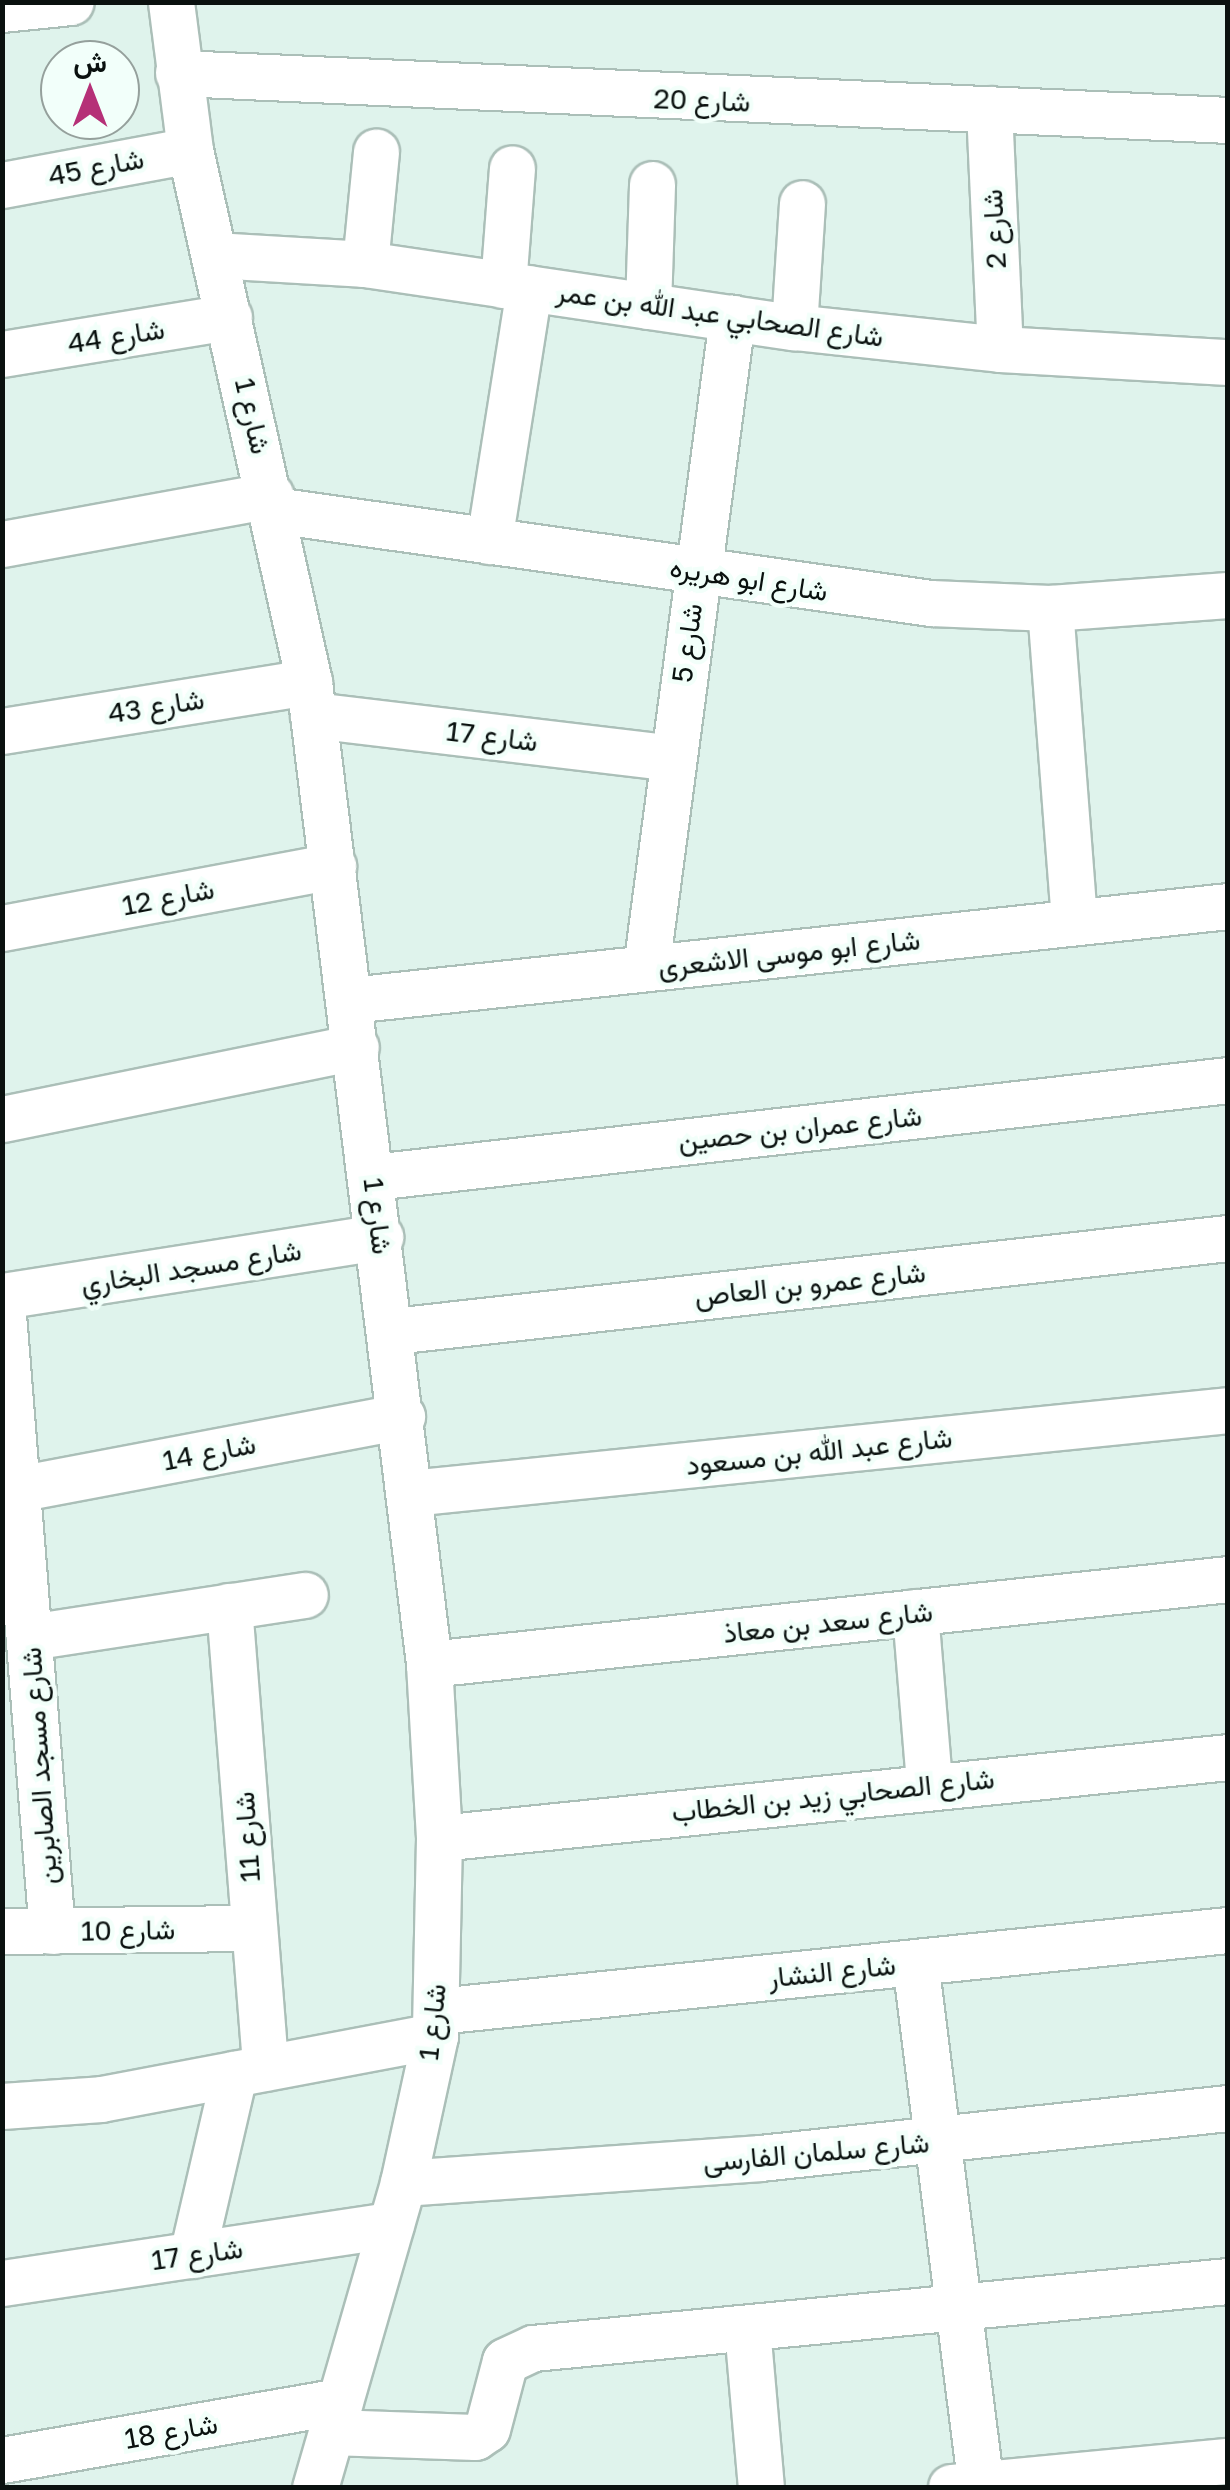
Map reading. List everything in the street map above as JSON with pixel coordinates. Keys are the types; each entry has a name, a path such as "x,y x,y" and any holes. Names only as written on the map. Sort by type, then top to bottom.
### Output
{"street":[{"path":"2,9 71,2"},
{"name":"شارع 1","path":"171,2 190,150 273,503 311,698 393,1331 430,1664 440,1838 436,2023 397,2204 315,2488"},
{"name":"شارع 20","path":"178,74 1228,120"},
{"name":"شارع 2","path":"989,109 1000,350"},
{"name":"شارع 45","path":"2,185 190,150"},
{"path":"365,264 376,152"},
{"path":"489,542 516,286 512,168"},
{"path":"648,306 652,184"},
{"path":"794,328 802,203"},
{"name":"شارع الصحابي عبد الله بن عمر","path":"215,255 365,264 794,328 1000,350 1228,362"},
{"name":"شارع 44","path":"2,354 229,317"},
{"name":"شارع 5","path":"646,968 670,758 732,318"},
{"name":"شارع ابو هريره","path":"2,544 273,503 489,542 912,601 1050,608 1228,596"},
{"path":"1050,608 1074,922"},
{"name":"شارع 43","path":"2,731 311,698"},
{"name":"شارع 17","path":"311,698 670,758"},
{"name":"شارع 12","path":"2,928 333,866"},
{"name":"شارع ابو موسى الاشعرى","path":"350,1000 1228,906"},
{"path":"2,1118 356,1047"},
{"name":"شارع عمران بن حصين","path":"372,1177 1228,1080"},
{"name":"شارع مسجد البخاري","path":"2,1299 380,1237"},
{"name":"شارع عمرو بن العاص","path":"393,1331 1228,1238"},
{"name":"شارع مسجد الصابرين","path":"2,1299 13,1502 29,1636 18,1702 52,1931"},
{"name":"شارع عبد الله بن مسعود","path":"410,1493 1228,1410"},
{"name":"شارع 14","path":"13,1502 402,1416"},
{"name":"شارع سعد بن معاذ","path":"430,1664 1228,1580"},
{"path":"29,1636 305,1594"},
{"name":"شارع 11","path":"192,2255 250,2071 254,1928 229,1606"},
{"path":"915,1612 929,1784"},
{"name":"شارع الصحابي زيد بن الخطاب","path":"440,1838 929,1784 1228,1757"},
{"name":"شارع 10","path":"2,1931 254,1928"},
{"name":"شارع النشار","path":"2,2106 101,2099 250,2071 436,2023 916,1962 1228,1930"},
{"path":"916,1962 959,2307 970,2486 1228,2461"},
{"name":"شارع سلمان الفارسى","path":"397,2204 1228,2108"},
{"name":"شارع 17","path":"2,2283 192,2255 397,2204"},
{"path":"336,2416 475,2437 487,2429 499,2376 516,2351 1228,2281"},
{"path":"747,2328 761,2488"},
{"name":"شارع 18","path":"2,2460 336,2416"}]}
